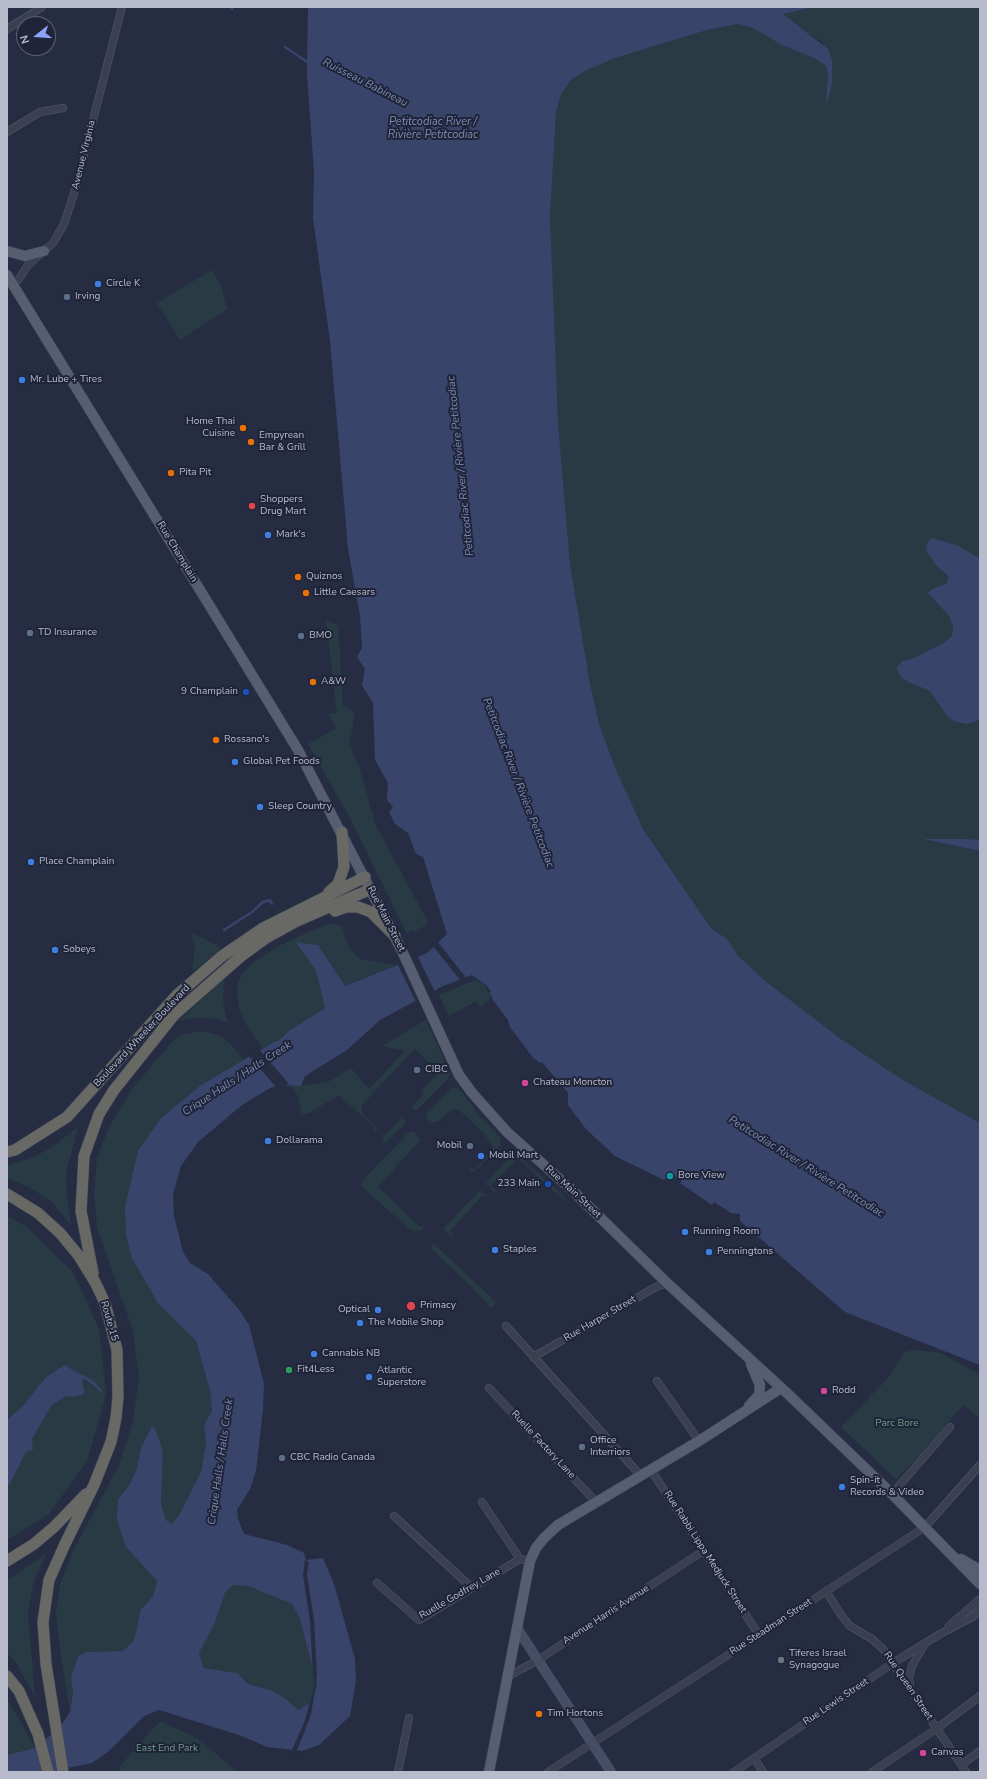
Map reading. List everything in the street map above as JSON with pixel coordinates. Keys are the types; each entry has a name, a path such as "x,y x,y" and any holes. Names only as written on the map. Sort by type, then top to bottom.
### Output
{"highway":[{"path":"322,899 338,884 344,867 342,832"},
{"name":"Boulevard Wheeler Boulevard","path":"7,1152 15,1150 67,1117 177,995 222,956 263,928 365,877"},
{"name":"Boulevard Wheeler Boulevard","path":"95,1282 81,1211 84,1156 99,1114 114,1090 174,1016 240,957 266,938 297,921 371,889"},
{"path":"297,921 346,907 358,907 371,912 394,936"},
{"name":"Route 15","path":"7,1194 38,1213 60,1233 79,1256 95,1282 105,1303 112,1326 117,1350 118,1373 116,1418 112,1436 94,1485"},
{"path":"7,1561 34,1544 54,1528 94,1485"},
{"path":"63,1772 46,1664 42,1622 49,1580 94,1485"},
{"path":"7,1676 19,1691 38,1734 48,1772"}],"main road":[{"path":"7,251 25,256 44,251"},
{"name":"Rue Champlain","path":"11,282 298,750 365,877"},
{"name":"Rue Main Street","path":"365,877 433,1014 459,1075 473,1094 508,1132 573,1191 667,1283 781,1388 892,1494 980,1584"},
{"path":"742,1414 759,1395 760,1385 749,1359"},
{"path":"489,1772 530,1561 536,1548 558,1525 699,1441 781,1388"},
{"path":"949,1552 980,1570"},
{"path":"517,1628 610,1772"}],"street":[{"path":"7,30 42,7"},
{"name":"Avenue Virginia","path":"11,282 44,251 58,235 72,202 122,7"},
{"path":"7,132 40,112 63,108"},
{"name":"Rue Harper Street","path":"533,1357 656,1287 667,1283"},
{"path":"506,1326 640,1476"},
{"path":"657,1380 699,1441"},
{"name":"Ruelle Factory Lane","path":"489,1388 596,1502"},
{"path":"892,1494 950,1427"},
{"name":"Rue Steadman Street","path":"548,1772 925,1527 980,1465"},
{"name":"Rue Rabbi Lippa Medjuck Street","path":"651,1470 759,1635"},
{"path":"482,1502 520,1559 530,1561"},
{"path":"394,1516 471,1587"},
{"name":"Avenue Harris Avenue","path":"507,1677 538,1660 704,1551"},
{"name":"Ruelle Godfrey Lane","path":"377,1583 419,1620 471,1587 520,1559"},
{"name":"Rue Queen Street","path":"826,1592 841,1616 850,1626 872,1639 893,1663 966,1772"},
{"name":"Rue Lewis Street","path":"940,1634 980,1599"},
{"name":"Rue Lewis Street","path":"734,1772 893,1663 940,1634 971,1618 980,1611"},
{"path":"910,1688 909,1676 912,1666 926,1643"},
{"path":"872,1772 936,1729 980,1696"},
{"path":"398,1772 409,1718"},
{"path":"961,1765 980,1751"},
{"path":"754,1758 763,1772"}],"green space":[{"path":"814,7 980,7 980,558 956,545 932,538 936,565 948,575 947,583 932,589 932,598 949,616 953,627 952,636 945,642 914,658 903,661 908,682 930,691 936,697 941,708 975,722 980,720 980,840 926,840 980,851 980,1123 903,1080 841,1039 769,984 738,956 727,939 711,928 643,828 625,794 599,724 582,647 570,564 558,422 553,310 550,215 556,113 561,94 571,80 587,70 615,58 707,30 737,24 753,28 780,44 816,59 826,66 828,74 827,102 832,84 822,42 797,26 783,14"},
{"path":"212,270 221,286 227,309 180,340 157,303"},
{"path":"326,619 338,626 343,705 355,713 349,744 360,769 375,824 428,922 417,932 412,930 407,934 349,816 308,744 337,728 328,714 337,713"},
{"path":"332,923 342,927 345,939 350,949 360,959 396,965 344,986 318,945 297,942 316,971 325,1008 290,1030 278,1041 263,1048 245,1023 239,1008 237,994 238,982 244,972 253,963 277,947 306,933"},
{"path":"191,932 221,948 192,972 195,947"},
{"path":"224,978 223,1003 228,1023 213,1018 193,1018 179,1021"},
{"path":"476,980 484,985 491,998 481,1007 476,1001 449,1016 439,995"},
{"path":"426,1020 450,1073 447,1080 417,1110 413,1110 412,1106 424,1094 421,1091 439,1072 415,1049 362,1105 361,1110 364,1115 378,1129 374,1133 372,1132 375,1128 339,1095 309,1113 302,1114 298,1096 291,1086 301,1086 330,1081 351,1068 369,1089 405,1051 382,1046"},
{"path":"195,1032 206,1032 220,1036 231,1044 243,1060 201,1085 161,1118 158,1303 196,1341 210,1391 212,1411 204,1425 206,1443 201,1472 179,1515 172,1524 166,1520 161,1504 163,1452 141,1448 136,1471 128,1487 118,1499 126,1547 157,1581 153,1596 140,1611 133,1641 123,1651 86,1652 71,1678 73,1693 70,1712 60,1650 56,1613 60,1584 72,1553 119,1465 133,1422 139,1378 133,1331 97,1227 94,1194 97,1158 109,1127 132,1089 171,1043 181,1035"},
{"path":"453,1087 458,1088 462,1092 480,1117 501,1138 500,1145 474,1172 471,1172 468,1168 470,1167 474,1170 494,1148 483,1132 460,1111 453,1109 439,1121 431,1123 427,1119 426,1113"},
{"path":"401,1118 406,1122 386,1143 383,1142 382,1138"},
{"path":"78,1127 66,1173 67,1196 71,1225 53,1203 34,1190 7,1177 7,1166 34,1157 51,1148"},
{"path":"409,1132 413,1132 421,1139 378,1187 420,1227 426,1223 422,1230 416,1231 412,1231 363,1188 361,1184 363,1180"},
{"path":"512,1155 518,1155 565,1197 567,1203 517,1158 491,1186 496,1190 494,1192 486,1183"},
{"path":"480,1190 489,1197 483,1195 450,1231 454,1235 451,1236 443,1229"},
{"path":"7,1216 27,1227 73,1272 99,1329 106,1394 87,1461 49,1514 7,1540 7,1486 10,1484 26,1452 33,1449 32,1439 51,1406 66,1396 72,1397 85,1392 82,1383 84,1378 96,1389 101,1389 91,1380 64,1365 45,1378 22,1407 7,1420"},
{"path":"433,1243 496,1302 491,1308 472,1287 431,1249"},
{"name":"Parc Bore","path":"914,1350 941,1353 980,1375 980,1419 963,1405 921,1454 896,1479 841,1427 888,1378 905,1352"},
{"path":"46,1554 34,1581 28,1613 35,1697 17,1664 7,1653 7,1580"},
{"path":"233,1585 248,1586 292,1604 300,1619 317,1685 313,1701 298,1710 286,1699 271,1690 248,1684 237,1673 204,1668 199,1653 214,1625 225,1593"},
{"path":"7,1699 11,1705 35,1748 7,1755"},
{"name":"East End Park","path":"160,1721 198,1739 238,1772 120,1772 120,1766"}],"water":[{"name":"Petitcodiac River / Rivière Petitcodiac","path":"308,7 814,7 783,14 828,49 832,60 832,84 826,106 828,74 826,66 816,59 780,44 753,28 737,24 707,30 615,58 587,70 571,80 561,94 556,113 550,215 558,422 570,564 589,679 599,724 616,770 643,829 711,928 727,939 738,956 769,984 841,1039 903,1080 980,1123 980,1365 845,1312 740,1221 740,1214 731,1213 714,1202 712,1205 680,1183 682,1181 670,1173 664,1180 615,1156 586,1129 568,1105 568,1093 542,1062 540,1063 534,1059 510,1027 508,1020 492,999 493,998 489,993 491,991 486,985 472,975 443,986 380,1020 347,1050 305,1076 301,1086 280,1085 270,1088 242,1105 198,1142 181,1166 173,1194 174,1216 183,1252 190,1263 208,1274 240,1311 249,1325 264,1384 263,1409 256,1471 250,1489 237,1510 238,1519 244,1534 287,1545 304,1553 306,1560 323,1558 334,1584 355,1659 356,1680 350,1716 319,1745 302,1751 267,1747 242,1736 159,1710 144,1716 109,1751 92,1763 57,1770 55,1772 7,1772 7,1755 35,1748 60,1727 70,1712 73,1693 71,1678 78,1657 86,1652 123,1651 133,1641 140,1611 153,1596 157,1581 126,1547 117,1520 118,1499 128,1487 136,1471 141,1448 152,1427 155,1428 163,1452 161,1504 166,1520 172,1524 179,1515 201,1472 206,1443 204,1425 212,1411 210,1391 196,1341 158,1303 132,1258 126,1235 125,1207 138,1151 161,1118 201,1085 278,1041 290,1030 325,1008 316,971 296,942 318,945 345,986 427,953 447,934 423,857 416,854 408,833 395,824 389,812 393,807 387,800 388,783 375,760 373,703 362,685 365,669 357,657 362,648 360,616 348,549 330,341 313,218 314,171 307,74","holes":["233,1585 248,1586 292,1604 300,1619 317,1685 313,1701 298,1710 286,1699 271,1690 248,1684 237,1673 204,1668 199,1653 214,1625 225,1593"]},
{"path":"932,538 956,545 980,558 980,720 967,724 956,722 947,716 930,691 908,682 901,677 897,667 903,661 914,658 945,642 952,636 953,627 949,616 928,593 932,589 947,583 948,576 936,565 926,550 928,541"},
{"path":"923,839 980,840 980,851"},
{"path":"64,1365 92,1380 101,1389 102,1393 84,1378 82,1383 85,1392 81,1395 72,1397 66,1396 51,1406 32,1439 33,1450 26,1452 10,1484 7,1486 7,1420 22,1407 45,1378"}],"pier":[{"path":"437,941 467,979 461,981 432,945"},
{"path":"417,955 435,992 416,1002 397,963"},
{"path":"258,1048 289,1084 277,1088 248,1055"},
{"path":"305,1560 309,1562 307,1574 314,1620 317,1675 311,1715 296,1753 291,1752 304,1723 315,1685 313,1676 310,1621 303,1575"}],"waterway":[{"name":"Ruisseau Babineau","path":"285,47 309,63"},
{"path":"224,930 252,912 263,902 270,900 272,904"}],"place":[{"name":"Circle K","path":"98,284"},
{"name":"Irving","path":"67,297"},
{"name":"Mr. Lube + Tires","path":"22,380"},
{"name":"Home Thai Cuisine","path":"243,428"},
{"name":"Empyrean Bar & Grill","path":"251,442"},
{"name":"Pita Pit","path":"171,473"},
{"name":"Shoppers Drug Mart","path":"252,506"},
{"name":"Mark's","path":"268,535"},
{"name":"Quiznos","path":"298,577"},
{"name":"Little Caesars","path":"306,593"},
{"name":"TD Insurance","path":"30,633"},
{"name":"BMO","path":"301,636"},
{"name":"A&W","path":"313,682"},
{"name":"9 Champlain","path":"246,692"},
{"name":"Rossano's","path":"216,740"},
{"name":"Global Pet Foods","path":"235,762"},
{"name":"Sleep Country","path":"260,807"},
{"name":"Place Champlain","path":"31,862"},
{"name":"Sobeys","path":"55,950"},
{"name":"CIBC","path":"417,1070"},
{"name":"Chateau Moncton","path":"525,1083"},
{"name":"Dollarama","path":"268,1141"},
{"name":"Mobil","path":"470,1146"},
{"name":"Mobil Mart","path":"481,1156"},
{"name":"Bore View","path":"670,1176"},
{"name":"233 Main","path":"548,1184"},
{"name":"Running Room","path":"685,1232"},
{"name":"Staples","path":"495,1250"},
{"name":"Penningtons","path":"709,1252"},
{"name":"Primacy","path":"411,1306"},
{"name":"Optical","path":"378,1310"},
{"name":"The Mobile Shop","path":"360,1323"},
{"name":"Cannabis NB","path":"314,1354"},
{"name":"Fit4Less","path":"289,1370"},
{"name":"Atlantic Superstore","path":"369,1377"},
{"name":"Rodd","path":"824,1391"},
{"name":"Office Interriors","path":"582,1447"},
{"name":"CBC Radio Canada","path":"282,1458"},
{"name":"Spin-it Records & Video","path":"842,1487"},
{"name":"Tiferes Israel Synagogue","path":"781,1660"},
{"name":"Tim Hortons","path":"539,1714"},
{"name":"Canvas","path":"923,1753"}],"water label":[{"name":"Crique Halls / Halls Creek","path":"237,1079"},
{"name":"Crique Halls / Halls Creek","path":"221,1462"}]}
